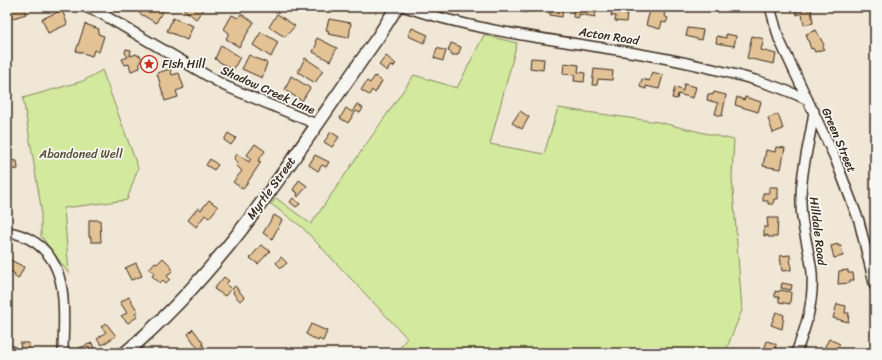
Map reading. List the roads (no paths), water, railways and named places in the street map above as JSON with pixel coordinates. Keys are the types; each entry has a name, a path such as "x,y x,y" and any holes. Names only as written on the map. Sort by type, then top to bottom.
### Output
{"street":[{"name":"Shadow Creek Lane","path":"85,7 102,14 225,86 316,124"},
{"name":"Myrtle Street","path":"124,353 172,310 196,284 254,212 382,31 397,7"},
{"name":"Acton Road","path":"404,7 444,20 505,33 650,55 739,74 808,100"},
{"name":"Green Street","path":"770,7 779,39 830,144 858,221 875,287"},
{"name":"Hilldale Road","path":"796,353 807,322 813,293 812,273 801,205 803,170 814,111"},
{"path":"7,232 15,233 29,239 51,257 57,270 63,295 63,353"}],"place":[{"name":"Fish Hill","path":"149,64"}],"park label":[{"name":"Abandoned Well","path":"81,154"}]}
